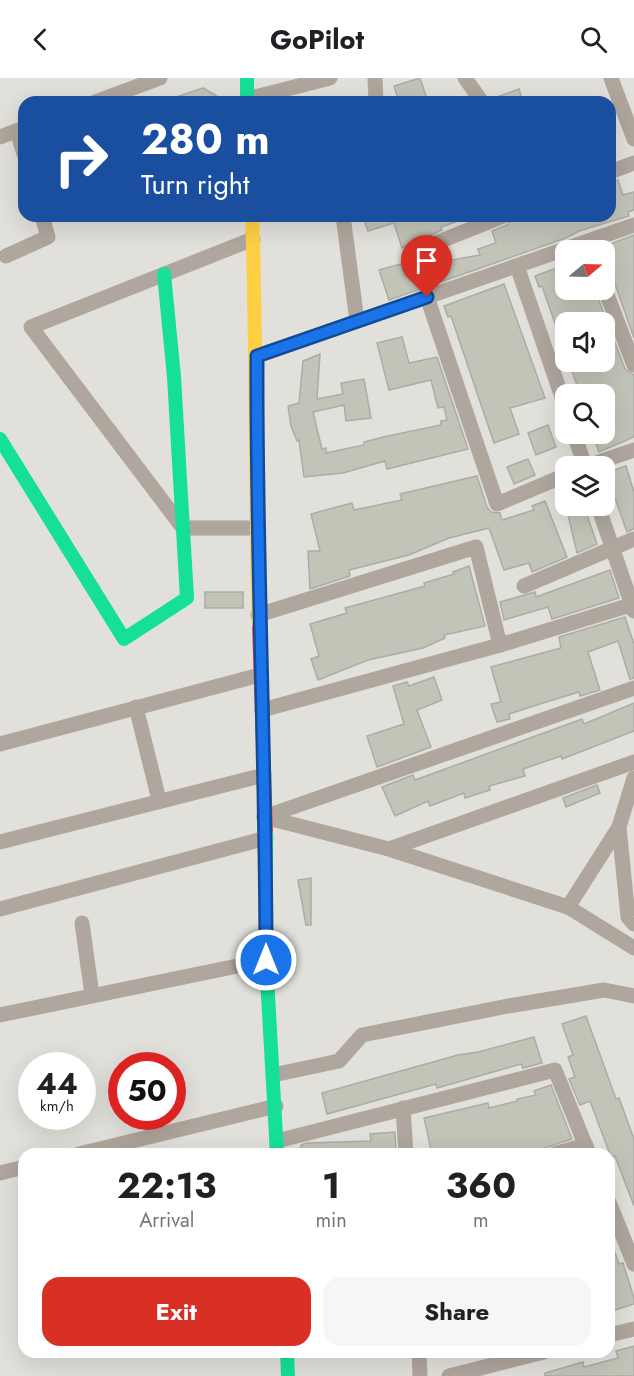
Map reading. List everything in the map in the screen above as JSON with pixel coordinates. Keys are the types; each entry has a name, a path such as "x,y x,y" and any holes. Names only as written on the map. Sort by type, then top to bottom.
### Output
{"main road":[{"path":"247,78 247,96"},
{"path":"252,222 257,356 256,528 266,838 266,960 277,1147"},
{"path":"0,439 124,639 187,598 164,274"},
{"path":"287,1358 288,1376"}],"street":[{"path":"111,96 160,78"},
{"path":"262,96 330,78"},
{"path":"375,78 376,96"},
{"path":"465,78 478,96"},
{"path":"611,78 629,106 634,139"},
{"path":"0,137 18,130"},
{"path":"616,170 634,163"},
{"path":"6,256 48,237 44,222"},
{"path":"344,222 357,321"},
{"path":"411,253 488,222"},
{"path":"602,240 634,225"},
{"path":"253,239 31,327 183,528 256,528"},
{"path":"257,356 517,266 555,255"},
{"path":"517,266 557,384"},
{"path":"427,297 497,504 555,480"},
{"path":"609,300 634,365"},
{"path":"615,456 634,450"},
{"path":"262,710 633,607 601,516"},
{"path":"524,586 634,539"},
{"path":"258,615 476,547 500,645"},
{"path":"0,744 260,675"},
{"path":"264,817 634,688"},
{"path":"136,707 159,800"},
{"path":"389,849 634,762"},
{"path":"0,842 264,775"},
{"path":"568,907 619,826 634,778"},
{"path":"264,817 389,849 568,907 634,948"},
{"path":"619,826 628,917 634,924"},
{"path":"0,909 266,838"},
{"path":"82,923 92,995"},
{"path":"0,1015 266,960"},
{"path":"273,1075 339,1061 362,1035 508,1006 604,990 634,996"},
{"path":"277,1147 403,1108 555,1070 588,1148"},
{"path":"104,1148 276,1106"},
{"path":"403,1108 406,1148"},
{"path":"0,1173 18,1168"},
{"path":"615,1217 634,1264"},
{"path":"615,1334 634,1329"},
{"path":"419,1358 420,1376"},
{"path":"448,1376 520,1358"}],"building":[{"path":"420,78 426,96 397,96 394,86"},
{"path":"203,88 217,96 179,96"},
{"path":"519,89 521,96 499,96"},
{"path":"616,180 618,180 623,195 634,192 634,210 628,212 629,216 616,220"},
{"path":"365,222 455,222 441,227 442,230 402,248 394,223 368,231"},
{"path":"509,222 609,222 389,300 379,270 401,264 405,276 428,271 424,258 448,249 452,260 480,255 478,249 496,243 492,231"},
{"path":"634,235 634,338 615,284 615,242"},
{"path":"555,269 555,300 599,300 603,312 555,312 555,323 542,286 539,287 535,276"},
{"path":"504,284 545,398 510,408 519,434 494,443 451,316 448,317 444,306"},
{"path":"402,337 409,363 437,357 468,449 387,469 385,461 343,473 304,477 299,440 297,441 291,426 288,406 299,403 303,361 320,354 317,399 343,394 341,383 364,379 371,418 346,421 344,405 313,412 322,449 326,448 326,453 364,445 364,442 383,437 441,425 441,421 447,420 444,407 438,408 431,380 389,390 377,343"},
{"path":"615,343 625,369 634,375 634,437 599,452 596,444 615,444 615,384 577,384 572,372 615,372"},
{"path":"548,425 556,447 536,455 528,433"},
{"path":"528,459 535,475 514,484 507,467"},
{"path":"626,466 634,492 634,529 627,532 615,498 615,470"},
{"path":"477,476 487,507 491,512 500,513 502,520 534,510 532,506 545,501 567,557 532,572 529,563 504,570 489,528 449,538 409,555 349,570 350,576 310,589 308,551 320,551 311,514 352,503 354,510 402,500 400,494"},
{"path":"568,516 587,516 597,544 577,553"},
{"path":"469,566 485,626 444,635 445,638 423,648 368,660 318,680 311,659 319,656 310,624 347,613 345,608 425,586 424,583 454,574 453,572"},
{"path":"610,570 619,598 552,619 548,607 504,620 500,602 535,592 536,597"},
{"path":"205,592 243,592 243,608 205,608"},
{"path":"625,617 634,644 634,678 630,679 618,641 588,652 600,690 580,696 579,692 543,703 509,714 510,719 497,722 491,704 501,702 491,667 561,648 559,637"},
{"path":"434,677 442,700 417,710 431,747 377,767 367,736 404,724 393,686 407,682 409,686"},
{"path":"634,703 634,731 562,759 561,756 523,769 525,776 489,786 490,790 465,798 464,793 430,806 428,801 395,816 382,787 413,775 415,780 582,719 584,724"},
{"path":"597,785 600,793 566,807 563,798"},
{"path":"311,878 311,925 306,925 298,880"},
{"path":"586,1016 616,1099 619,1098 634,1139 634,1206 615,1156 615,1148 608,1148 590,1101 580,1105 569,1079 575,1077 568,1057 573,1055 562,1024"},
{"path":"534,1037 542,1063 523,1068 521,1064 437,1088 436,1084 327,1114 322,1093 458,1055"},
{"path":"551,1085 572,1139 544,1148 431,1148 424,1118 488,1103 489,1108 536,1095 534,1091"},
{"path":"395,1132 396,1148 301,1148 301,1145 307,1143 371,1141 370,1134"},
{"path":"615,1252 619,1264 623,1263 634,1304 615,1310"},
{"path":"634,1346 634,1376 545,1376 545,1373 583,1362 584,1367 618,1358 616,1351"}],"traffic: fast":[{"path":"247,78 247,96"},
{"path":"0,439 124,639 187,598 174,377 164,274"},
{"path":"266,830 266,960 277,1148"},
{"path":"287,1358 288,1376"}],"traffic: slow":[{"path":"252,222 259,628"}],"traffic: jam":[{"path":"259,628 266,830"}],"route":[{"path":"266,960 266,838 256,528 257,356 427,297"}]}
